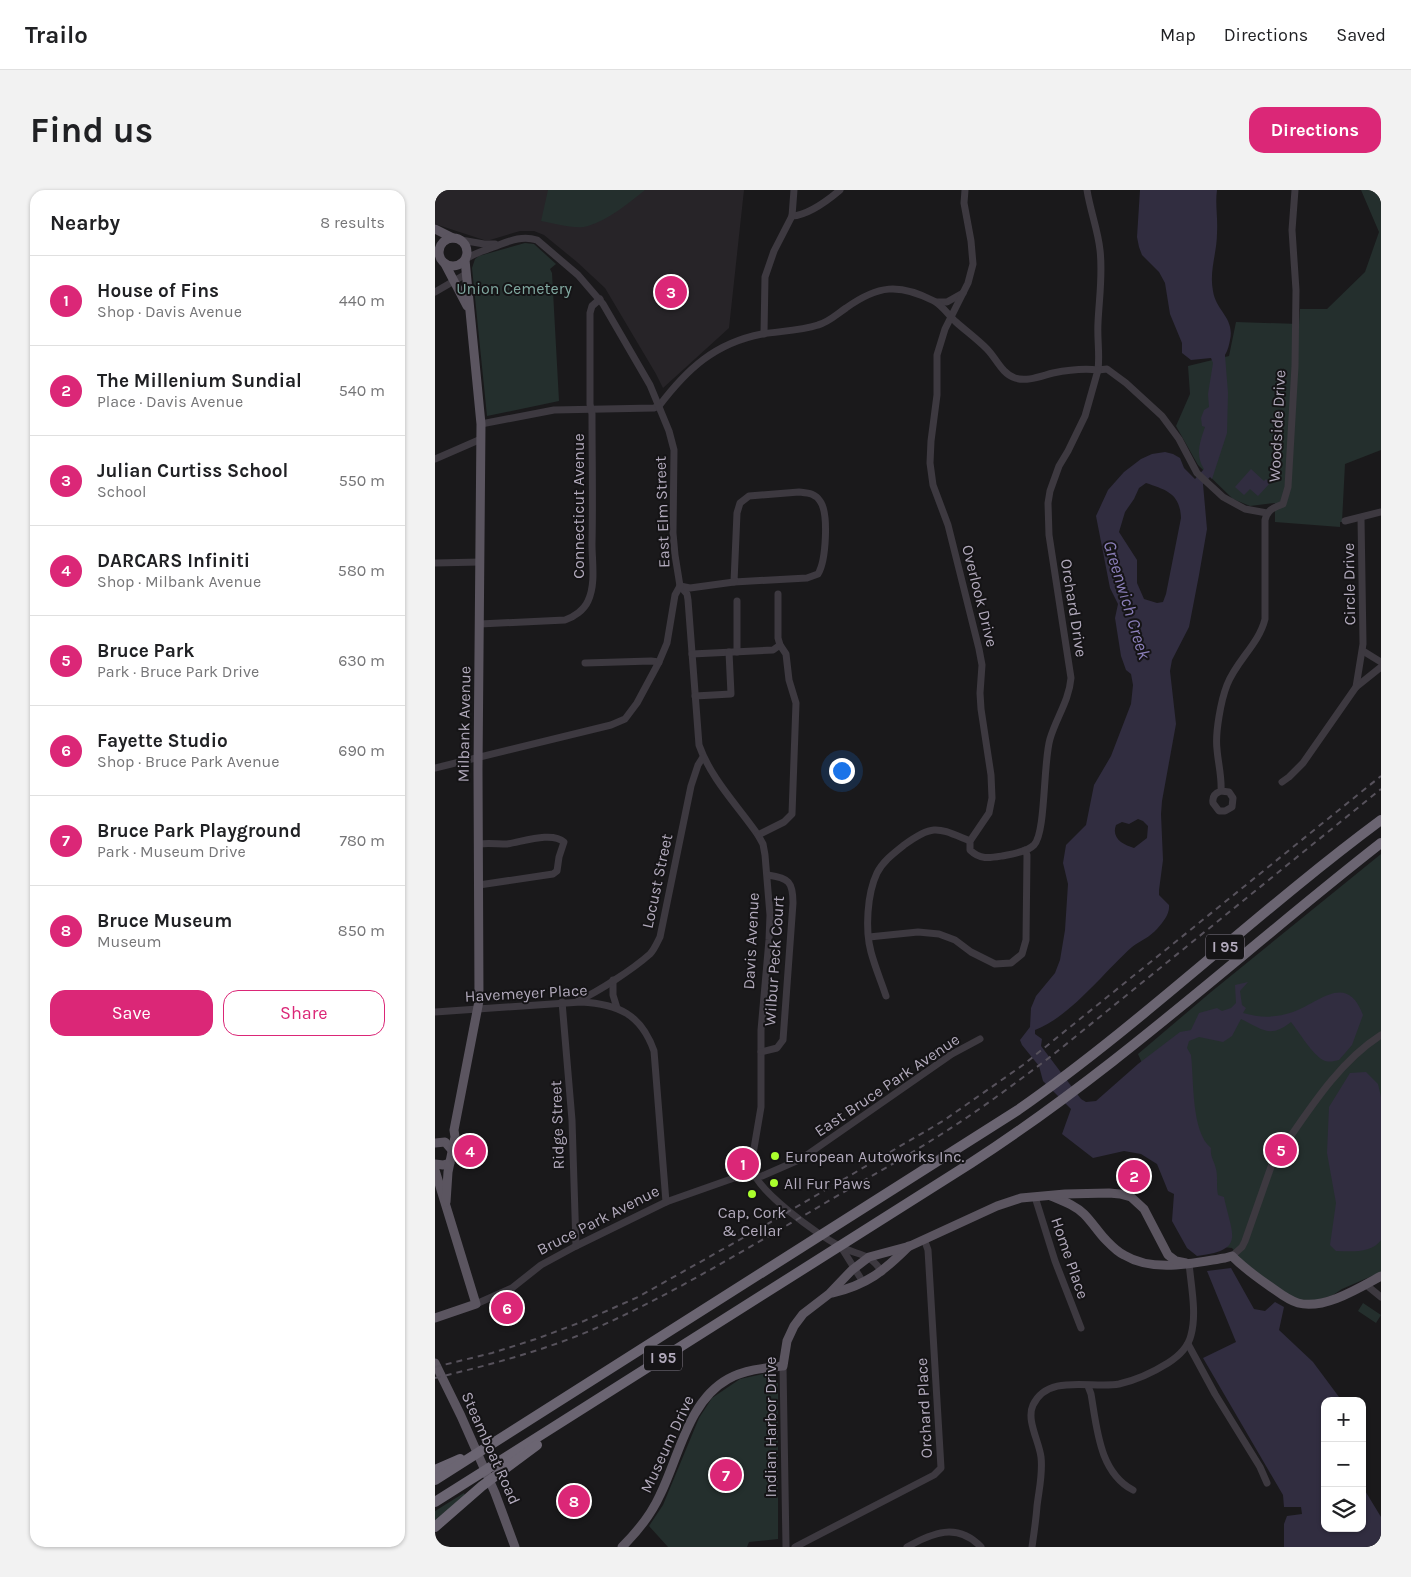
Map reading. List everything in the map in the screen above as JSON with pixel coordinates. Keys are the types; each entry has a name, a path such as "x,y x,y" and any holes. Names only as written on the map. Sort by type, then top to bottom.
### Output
{"highway":[{"name":"I 95","path":"469,1457 483,1450 987,1131 1049,1088 1381,820"},
{"name":"I 95","path":"435,1502 477,1475 495,1470 612,1390 837,1249 1002,1143 1060,1103 1128,1051 1381,843"},
{"path":"435,1470 469,1457"},
{"path":"435,1480 469,1457"},
{"path":"435,1528 482,1486 495,1470"}],"main road":[{"path":"435,229 457,239 467,249 465,260 457,266 445,264 437,252 442,243 457,239"},
{"name":"Milbank Avenue","path":"446,1202 455,1130 478,1009 481,424 465,260"},
{"name":"Milbank Avenue","path":"445,264 471,316"},
{"path":"437,1142 455,1130"},
{"path":"437,1142 445,1142 453,1150"},
{"path":"435,1164 443,1165 450,1163"},
{"path":"435,1170 476,1304"},
{"path":"854,1268 869,1257 910,1246 997,1206 1021,1198 1109,1193 1131,1197 1144,1209 1168,1255 1176,1261 1187,1263"},
{"path":"1049,1196 1075,1207 1084,1214 1122,1255 1153,1264 1173,1266 1228,1257 1287,1298 1298,1303 1308,1304 1329,1301 1381,1276"},
{"path":"863,1282 882,1272 910,1246"},
{"name":"Indian Harbor Drive","path":"783,1366 787,1341 794,1326 811,1306 829,1294 854,1268"},
{"name":"Indian Harbor Drive","path":"829,1294 863,1282"},
{"name":"Bruce Park Avenue","path":"435,1318 476,1304"},
{"name":"Steamboat Road","path":"435,1363 488,1476 515,1547"},
{"name":"Museum Drive","path":"622,1547 639,1528 656,1504 693,1416 706,1396 720,1384 737,1375 783,1366"}],"street":[{"path":"763,334 765,277 772,256 791,216 794,190"},
{"path":"791,216 800,216 807,213 840,190"},
{"name":"Overlook Drive","path":"965,190 964,203 971,240 972,273 951,317 937,356 937,395 930,464 933,484 948,525 982,665 980,701 991,775 992,798 989,813 970,841"},
{"name":"Orchard Drive","path":"1025,850 1035,844 1038,838 1042,821 1044,774 1049,740 1067,700 1071,678 1049,535 1049,497 1059,466 1085,416 1098,370 1101,262 1100,248 1087,190"},
{"name":"Woodside Drive","path":"1267,513 1270,509 1283,504 1288,487 1295,338 1292,230 1295,190"},
{"name":"East Elm Street","path":"435,768 625,719 637,703 667,643 675,595 680,586 673,533 674,450 669,431 642,370 600,299 578,275 537,240 531,238 521,238 498,244 465,260"},
{"name":"East Elm Street","path":"457,239 484,244 498,244"},
{"path":"435,292 466,274"},
{"path":"481,424 554,410 654,408 659,406 688,372 711,353 735,342 763,334 818,325 830,320 868,294 885,288 901,289 936,302 947,302 959,297 964,292"},
{"name":"Connecticut Avenue","path":"480,624 565,620 575,615 589,600 592,582 590,313 592,306 600,299"},
{"path":"936,302 977,342 986,348 1006,373 1016,378 1034,378 1076,369 1107,369 1126,383 1162,416 1179,439 1197,473 1223,497 1252,511 1267,513 1264,553 1265,619 1263,628 1233,672 1226,686 1216,733 1222,782 1221,791"},
{"path":"436,457 481,439"},
{"path":"680,586 690,588 734,582 807,578 818,574 823,562 825,514 817,497 812,494 799,492 749,496 743,500 738,507 737,513 734,582"},
{"path":"1345,521 1381,512"},
{"name":"Circle Drive","path":"1355,687 1363,651 1361,518"},
{"path":"435,563 480,562"},
{"name":"Davis Avenue","path":"680,586 687,594 688,600 698,738 703,757 763,844 768,875 769,940 762,1014 761,1107 751,1166 754,1177"},
{"path":"758,835 785,822 792,814 796,703 789,680 786,654 780,646 778,638 778,594"},
{"path":"737,601 737,652"},
{"path":"692,654 773,650 780,646"},
{"path":"1363,651 1381,662"},
{"path":"695,696 731,694 729,652"},
{"path":"585,663 659,662"},
{"path":"1282,782 1303,763 1355,687 1381,667"},
{"name":"Locust Street","path":"575,1002 593,994 650,954 660,937 691,786 698,765 703,757"},
{"path":"869,937 911,933 939,934 955,940 971,952 995,964 1011,963 1022,954 1026,940 1027,856 1025,850 985,858 979,857 970,850 970,841 944,830 934,829 920,834 892,854 877,874 867,916 870,950 886,996"},
{"path":"479,844 505,844 543,837 561,839 564,842 557,871 553,874 479,885"},
{"name":"Wilbur Peck Court","path":"761,1052 777,1048 783,1040 793,903 793,891 787,880 780,876 768,875"},
{"path":"613,980 613,995 619,1008"},
{"name":"Havemeyer Place","path":"435,1012 562,1002 602,1003 619,1008 642,1026 654,1051 666,1202"},
{"name":"Ridge Street","path":"562,1002 571,1101 576,1246"},
{"path":"1228,1257 1242,1246 1245,1241 1269,1172 1277,1156 1329,1085 1357,1054 1381,1035"},
{"name":"East Bruce Park Avenue","path":"754,1177 762,1176 807,1155 952,1054 980,1039"},
{"path":"754,1177 786,1209 837,1249 854,1268 863,1282"},
{"name":"Bruce Park Avenue","path":"476,1304 512,1288 541,1265 576,1246 666,1202 728,1180 754,1177"},
{"name":"Home Place","path":"1035,1197 1055,1260 1081,1328"},
{"name":"Orchard Place","path":"795,1547 934,1475 941,1468 928,1250 924,1239"},
{"path":"837,1249 869,1257 875,1261 882,1272"},
{"path":"1032,1547 1042,1476 1040,1454 1031,1422 1032,1406 1045,1390 1053,1387 1060,1385 1107,1385 1138,1379 1150,1374 1181,1354 1188,1344 1193,1326 1187,1263"},
{"path":"1365,1284 1381,1297"},
{"path":"1188,1344 1215,1394 1260,1467 1267,1483"},
{"name":"Indian Harbor Drive","path":"783,1366 786,1547"},
{"path":"1088,1386 1103,1455 1117,1477 1124,1485 1133,1490"},
{"path":"907,1547 932,1534 941,1532 952,1532 968,1536 981,1547"}],"shaded area":[{"path":"435,190 744,190 729,328 663,388 605,288 577,262 544,235 534,231 520,231 484,240 435,224"}],"green space":[{"path":"548,190 645,190 603,220 588,226 577,227 541,221"},
{"path":"1361,190 1381,190 1381,450 1345,464 1342,522 1340,522 1340,527 1275,522 1275,503 1250,506 1233,499 1198,465 1176,426 1190,394 1188,366 1229,356 1236,322 1299,324 1300,309 1327,309 1365,272 1379,232"},
{"name":"Union Cemetery","path":"525,243 534,244 556,264 550,269 552,273 559,401 487,416 472,268 475,259 479,256"},
{"path":"1381,854 1381,1272 1342,1289 1333,1295 1315,1301 1301,1300 1291,1297 1246,1265 1232,1248 1223,1247 1138,1054"},
{"path":"1363,1303 1381,1315 1376,1323 1358,1311"},
{"path":"767,1373 773,1375 778,1383 778,1539 749,1542 747,1547 668,1547 649,1526 663,1505 699,1418 712,1398 740,1379"},
{"path":"464,1493 465,1495 435,1522 435,1511"}],"water":[{"name":"Greenwich Creek","path":"1140,190 1217,190 1217,240 1212,284 1215,298 1228,320 1231,332 1229,346 1225,355 1228,393 1227,433 1212,479 1210,477 1203,484 1207,529 1199,575 1189,627 1172,660 1170,671 1176,724 1162,801 1163,860 1159,890 1159,895 1169,905 1169,908 1166,918 1154,932 1121,957 1074,1005 1048,1024 1035,1030 1035,1034 1042,1039 1041,1046 1081,1099 1086,1102 1096,1101 1138,1064 1180,1032 1191,1030 1199,1013 1217,1008 1222,1011 1231,1008 1236,1003 1235,985 1248,982 1240,991 1242,1005 1246,1008 1243,1013 1250,1015 1268,1017 1286,1014 1323,997 1341,993 1349,995 1357,1002 1363,1015 1352,1045 1339,1060 1329,1062 1319,1057 1310,1048 1291,1022 1277,1030 1266,1031 1241,1019 1232,1036 1223,1042 1199,1037 1189,1041 1187,1048 1191,1055 1197,1118 1200,1130 1211,1148 1217,1172 1218,1195 1224,1197 1232,1231 1232,1239 1223,1250 1197,1256 1187,1248 1172,1221 1174,1194 1168,1191 1157,1164 1141,1154 1124,1151 1093,1158 1062,1134 1071,1109 1043,1081 1039,1066 1020,1040 1030,1027 1031,1008 1036,996 1055,973 1060,960 1065,930 1068,884 1063,863 1066,845 1086,825 1094,785 1111,756 1131,704 1133,685 1131,674 1126,670 1121,656 1115,618 1118,604 1110,588 1096,516 1108,490 1124,472 1141,459 1152,454 1165,452 1180,458 1184,468 1195,479 1204,469 1199,454 1205,427 1202,426 1201,418 1204,410 1209,407 1208,394 1213,363 1211,358 1191,360 1182,353 1182,343 1170,314 1165,283 1159,272 1142,255 1137,237","holes":["1146,483 1171,494 1178,503 1181,518 1166,594 1163,602 1157,603 1144,599 1137,583 1137,560 1119,532 1125,512 1139,488","1138,819 1148,826 1147,838 1134,848 1119,840 1115,830 1116,825 1122,822 1129,824"]},
{"path":"1251,469 1264,481 1266,479 1270,483 1258,496 1250,489 1244,495 1235,487"},
{"path":"1366,1072 1378,1084 1381,1097 1381,1240 1372,1248 1366,1250 1336,1251 1330,1245 1336,1203 1327,1153 1329,1107 1350,1073"},
{"path":"1231,1268 1254,1309 1265,1311 1275,1302 1284,1307 1279,1330 1313,1362 1339,1397 1321,1397 1321,1532 1366,1532 1366,1492 1381,1517 1381,1547 1284,1547 1284,1524 1287,1516 1302,1514 1301,1507 1284,1507 1283,1495 1203,1358 1236,1342 1207,1271"}],"railway":[{"path":"435,1367 492,1353 536,1339 584,1321 638,1297 943,1121 1023,1065 1381,776"},
{"path":"435,1378 536,1351 575,1337 622,1316 703,1274 924,1145 984,1106 1054,1054 1381,789"}],"place":[{"name":"Julian Curtiss School","path":"671,292"},
{"name":"Bruce Park","path":"1281,1150"},
{"name":"DARCARS Infiniti","path":"470,1151"},
{"name":"European Autoworks Inc.","path":"775,1156"},
{"name":"House of Fins","path":"743,1164"},
{"name":"The Millenium Sundial","path":"1134,1176"},
{"name":"All Fur Paws","path":"774,1183"},
{"name":"Cap, Cork & Cellar","path":"752,1194"},
{"name":"Fayette Studio","path":"507,1308"},
{"name":"Bruce Park Playground","path":"726,1475"},
{"name":"Bruce Museum","path":"574,1501"}]}
